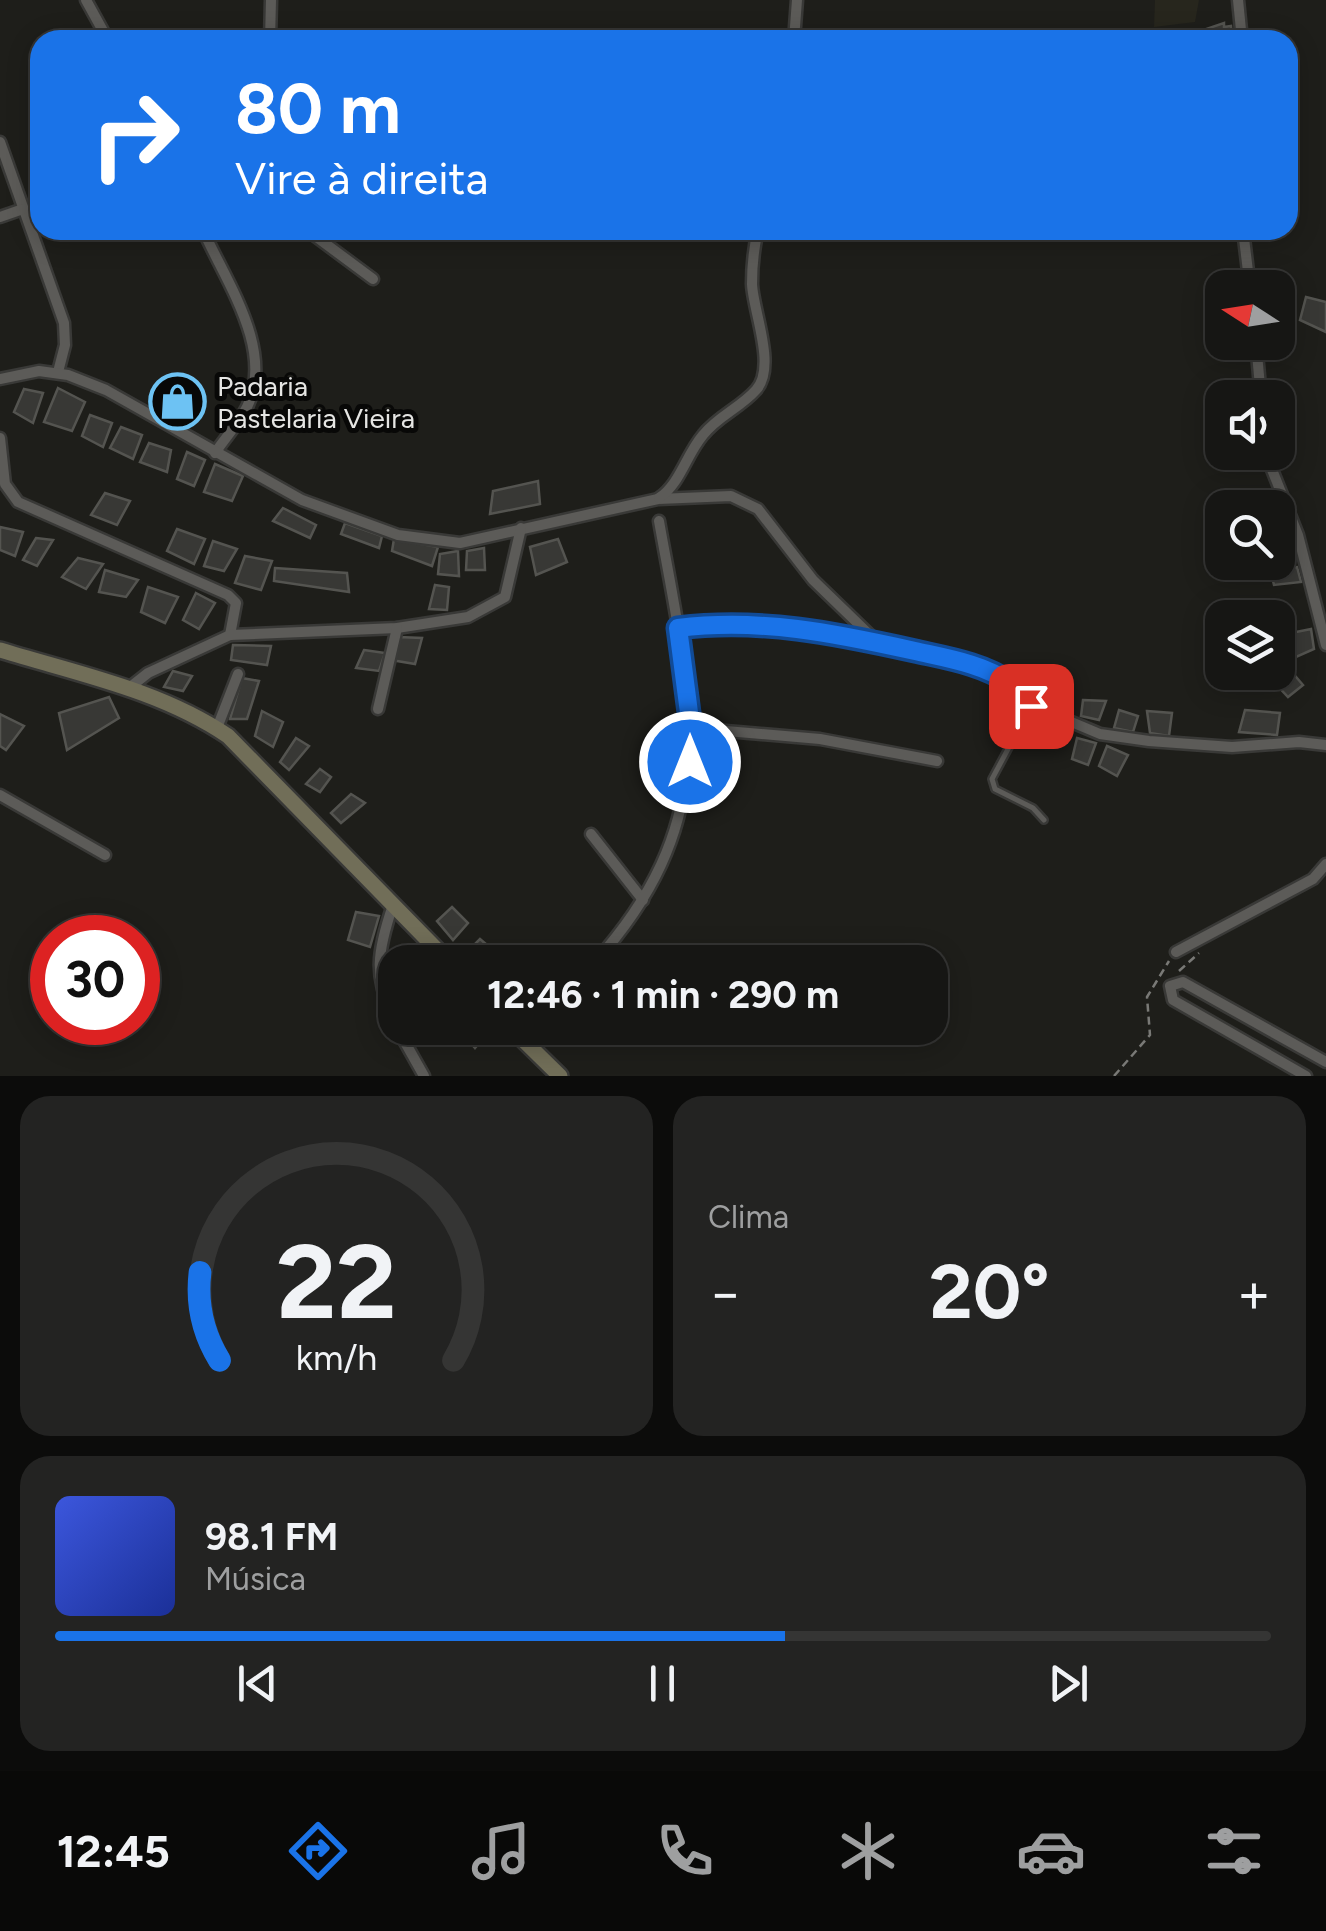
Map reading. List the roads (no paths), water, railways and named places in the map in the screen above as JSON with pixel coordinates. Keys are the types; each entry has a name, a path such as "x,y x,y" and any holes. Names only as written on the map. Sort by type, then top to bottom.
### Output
{"main road":[{"path":"1,652 129,688 194,714 217,728 432,945"},
{"path":"528,1045 560,1076"}],"street":[{"path":"86,0 102,30"},
{"path":"270,30 271,0"},
{"path":"795,30 797,0"},
{"path":"1238,0 1241,30"},
{"path":"0,142 30,228"},
{"path":"0,217 23,208"},
{"path":"34,240 64,323 65,345 58,372"},
{"path":"207,240 254,344 256,372 248,406 215,453"},
{"path":"320,240 373,279"},
{"path":"658,499 671,490 695,445 716,419 757,390 764,374 762,324 752,287 757,240"},
{"path":"1244,240 1248,270"},
{"path":"0,379 39,371 58,372 106,390 302,500 398,535 460,543 498,538 521,528 658,499 730,496 758,509 813,580 874,639"},
{"path":"0,438 5,484 18,502 228,595 236,603 230,634"},
{"path":"1271,470 1298,535 1326,645"},
{"path":"609,945 644,900 683,810 691,728 659,521"},
{"path":"129,688 148,673 230,634 397,628 468,617 505,597 521,528"},
{"path":"678,628 728,622 800,626 874,639 992,672 1013,684 1031,706 1100,734 1232,747 1299,742 1326,745"},
{"path":"378,709 397,628"},
{"path":"217,728 238,674"},
{"path":"691,728 820,739 937,762"},
{"path":"0,795 105,855"},
{"path":"591,834 644,900"},
{"path":"1176,952 1313,879 1326,864"},
{"path":"381,945 392,905"},
{"path":"1306,1076 1173,1000 1170,986 1183,982 1326,1062"},
{"path":"1264,1052 1274,1033"},
{"path":"407,1045 424,1076"}],"lane":[{"path":"1031,706 992,779 995,789 1033,808 1044,820"}],"place":[{"name":"Padaria Pastelaria Vieira","path":"178,402"}]}
